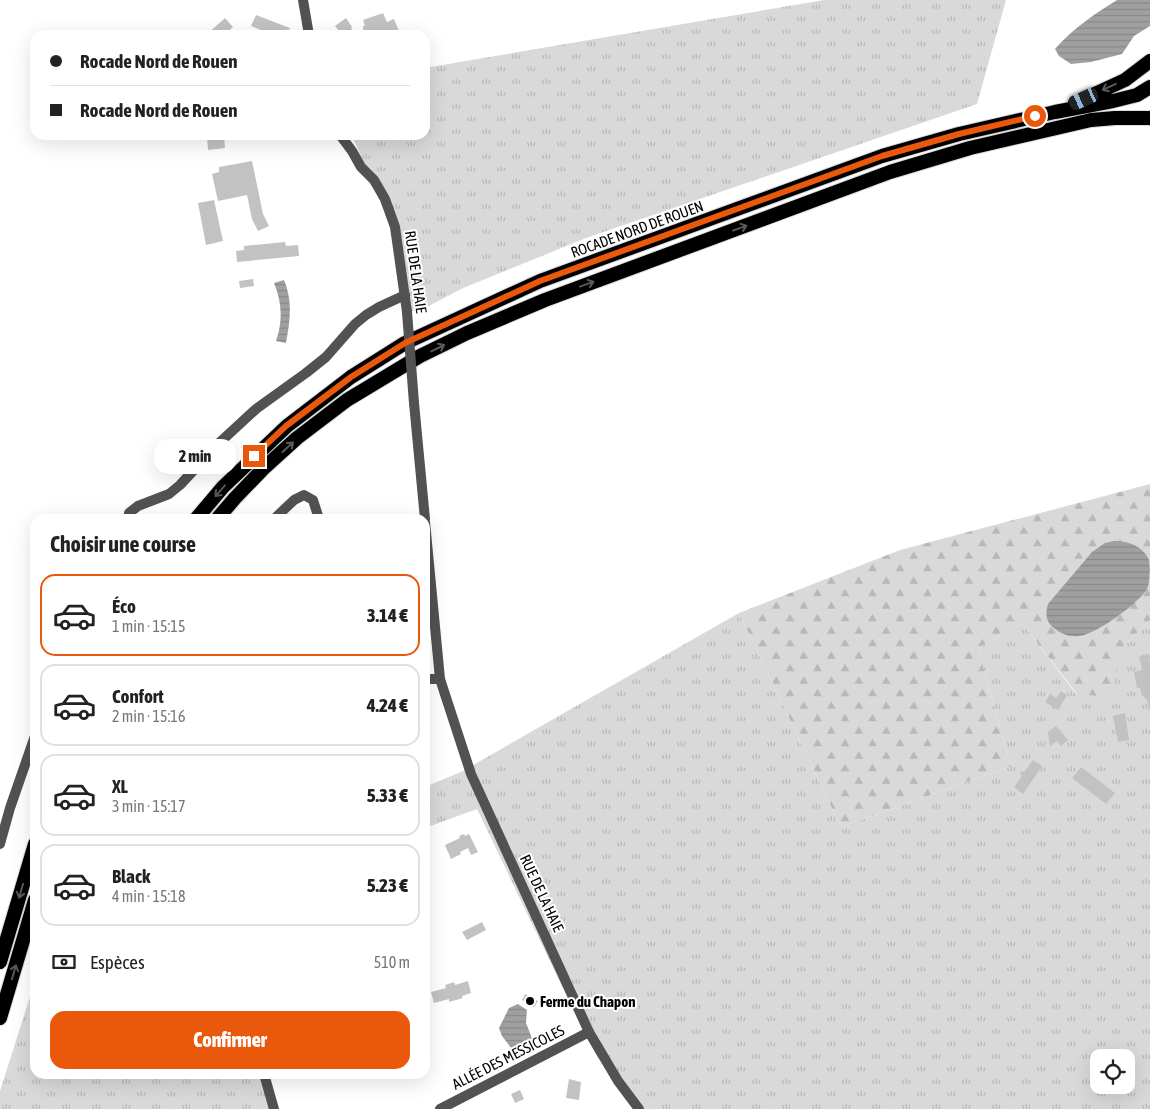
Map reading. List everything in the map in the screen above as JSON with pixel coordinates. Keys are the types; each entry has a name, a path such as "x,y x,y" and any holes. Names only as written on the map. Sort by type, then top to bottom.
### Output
{"highway":[{"path":"1055,112 1125,80 1150,61"},
{"name":"ROCADE NORD DE ROUEN","path":"200,514 223,487 286,426 351,377 405,343 540,281 882,156 959,134 1137,95 1150,87"},
{"path":"221,514 235,498 297,438 347,400 420,356 476,329 545,300 890,172 970,148 1091,120 1150,118"},
{"path":"0,962 30,861"},
{"path":"0,1018 30,917"}],"street":[{"path":"303,0 308,30"},
{"name":"RUE DE LA HAIE","path":"344,140 361,166 374,180 385,200 395,227 407,312 424,514"},
{"path":"129,514 138,506 169,494 180,485 218,444 256,409 326,357 355,324 379,306 405,295"},
{"path":"279,514 294,500 304,495 313,500 317,514"},
{"name":"RUE DE LA HAIE","path":"430,573 440,679 471,774 589,1032 618,1081 639,1109"},
{"path":"430,680 440,679"},
{"path":"0,844 30,750"},
{"name":"ALLÉE DES MESSICOLES","path":"440,1109 589,1032"},
{"path":"265,1079 274,1109"}],"green space":[{"path":"824,0 1006,0 977,104 586,238 463,288 425,308 405,313 394,235 354,140 430,140 430,67"},
{"path":"1150,484 1150,620 1123,647 1110,697 1077,694 1022,623 978,648 1011,766 841,827 739,613 900,550"},
{"path":"739,613 841,827 1011,766 978,648 1022,623 1076,694 1150,620 1150,1109 641,1109 597,1057 477,809 430,826 430,785 461,772"},
{"path":"30,997 30,1079 269,1079 277,1109 0,1109 0,1091"}],"shaded area":[{"path":"1117,0 1150,0 1150,26 1134,36 1122,54 1091,62 1071,64 1059,56 1055,49 1069,34"},
{"path":"284,280 290,304 286,343 276,341 281,312 279,297 274,283"},
{"path":"1114,541 1134,545 1146,555 1150,567 1147,589 1126,610 1095,630 1079,636 1059,632 1051,626 1048,620 1046,614 1048,604 1092,552 1105,543"},
{"path":"518,1004 527,1010 526,1023 535,1046 518,1057 502,1036 499,1028 509,1008"}],"building":[{"path":"383,13 387,22 394,19 399,30 364,30 363,26 365,26 363,20"},
{"path":"256,15 290,28 289,30 261,30 251,26"},
{"path":"225,18 233,27 230,30 212,30"},
{"path":"346,18 352,30 338,30 335,26"},
{"path":"207,140 224,140 225,148 208,150"},
{"path":"252,161 263,214 269,226 258,231 252,219 247,195 218,201 212,174 219,172 219,167"},
{"path":"214,200 223,241 206,245 198,203"},
{"path":"285,242 286,246 298,245 299,256 237,262 236,251 244,250 244,246"},
{"path":"253,279 254,286 240,288 239,281"},
{"path":"1148,654 1150,663 1150,710 1147,699 1142,696 1140,688 1137,688 1134,672 1142,670 1139,657"},
{"path":"1061,691 1067,695 1058,710 1045,702 1050,694 1056,698"},
{"path":"1125,713 1129,740 1118,742 1113,716"},
{"path":"1056,726 1068,740 1061,746 1057,741 1050,746 1048,732"},
{"path":"1033,760 1042,766 1023,794 1014,787 1022,776 1020,774 1022,771 1024,772"},
{"path":"1081,767 1115,793 1106,804 1072,778"},
{"path":"464,834 465,836 469,834 478,852 471,855 468,848 451,859 445,845"},
{"path":"482,922 486,930 467,940 462,932"},
{"path":"468,981 471,993 462,996 463,998 449,1002 449,999 434,1003 431,992 446,988 445,985 454,982 455,985"},
{"name":"Ferme du Chapon","path":"525,994 538,1001 534,1007 522,1000"},
{"path":"569,1079 581,1082 579,1100 566,1098"},
{"path":"520,1090 524,1099 515,1103 511,1094"}],"place":[{"name":"Ferme du Chapon","path":"530,1001"}],"route":[{"path":"254,456 286,426 351,377 405,343 540,281 882,156 959,134 1035,116"}]}
